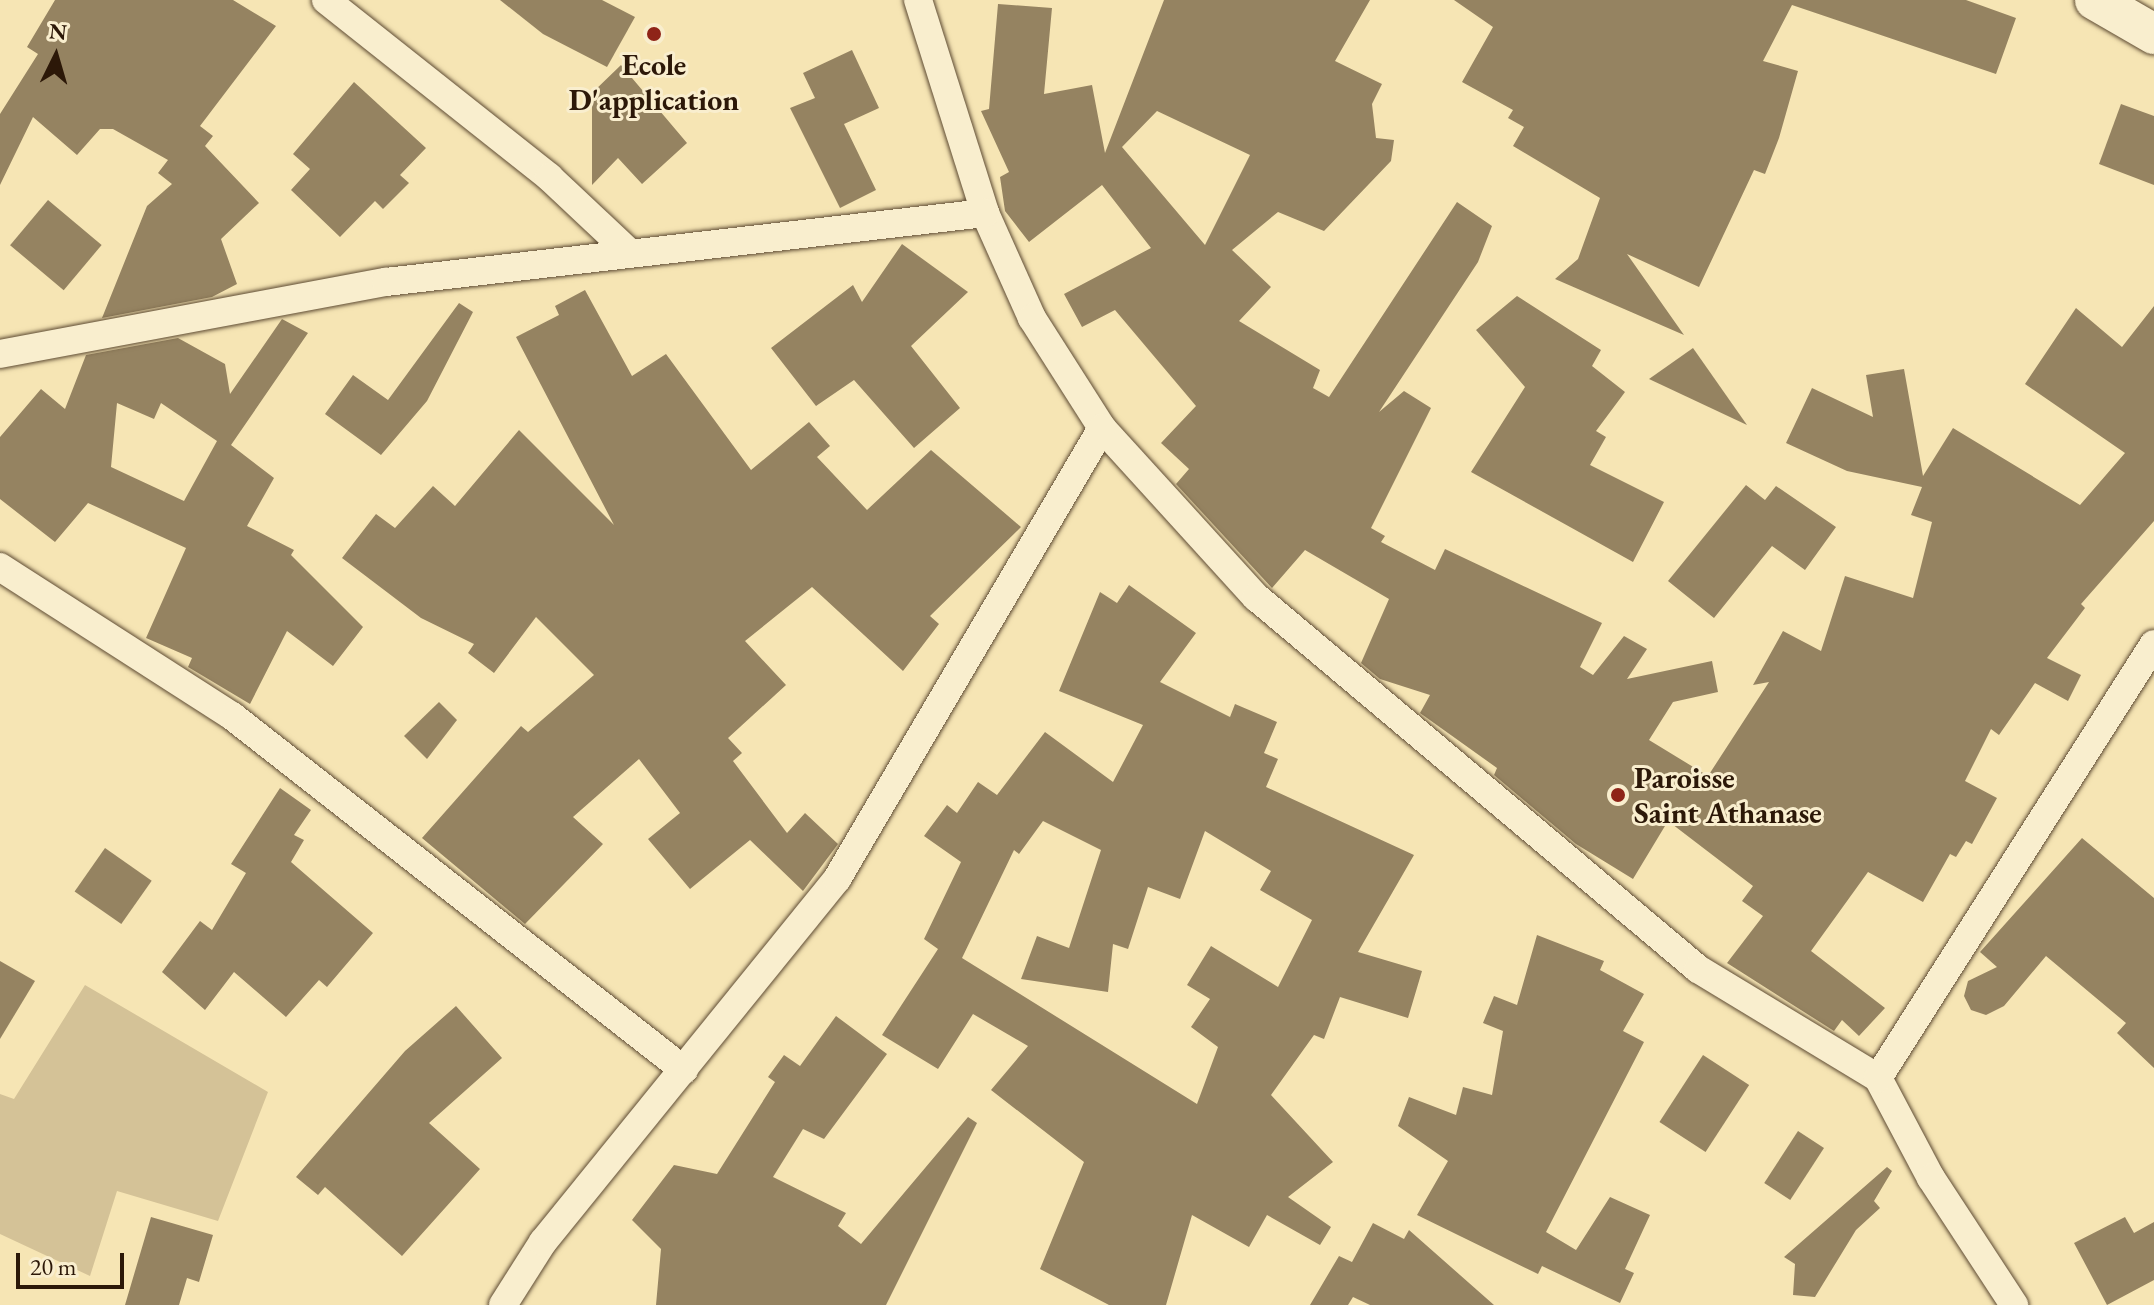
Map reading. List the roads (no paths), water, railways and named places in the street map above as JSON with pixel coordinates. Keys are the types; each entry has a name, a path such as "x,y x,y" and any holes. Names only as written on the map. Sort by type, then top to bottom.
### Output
{"street":[{"path":"326,0 549,177 629,252"},
{"path":"918,0 985,213 1032,318 1102,428 1256,597 1698,969 1878,1078 1931,1178 2014,1305"},
{"path":"2095,0 2154,34"},
{"path":"0,354 386,282 985,213"},
{"path":"503,1305 543,1242 837,879 1102,428"},
{"path":"0,567 232,716 684,1070"},
{"path":"1878,1078 2154,644"}],"place":[{"name":"Ecole D'application","path":"654,34"},
{"name":"Paroisse Saint Athanase","path":"1618,795"}]}
